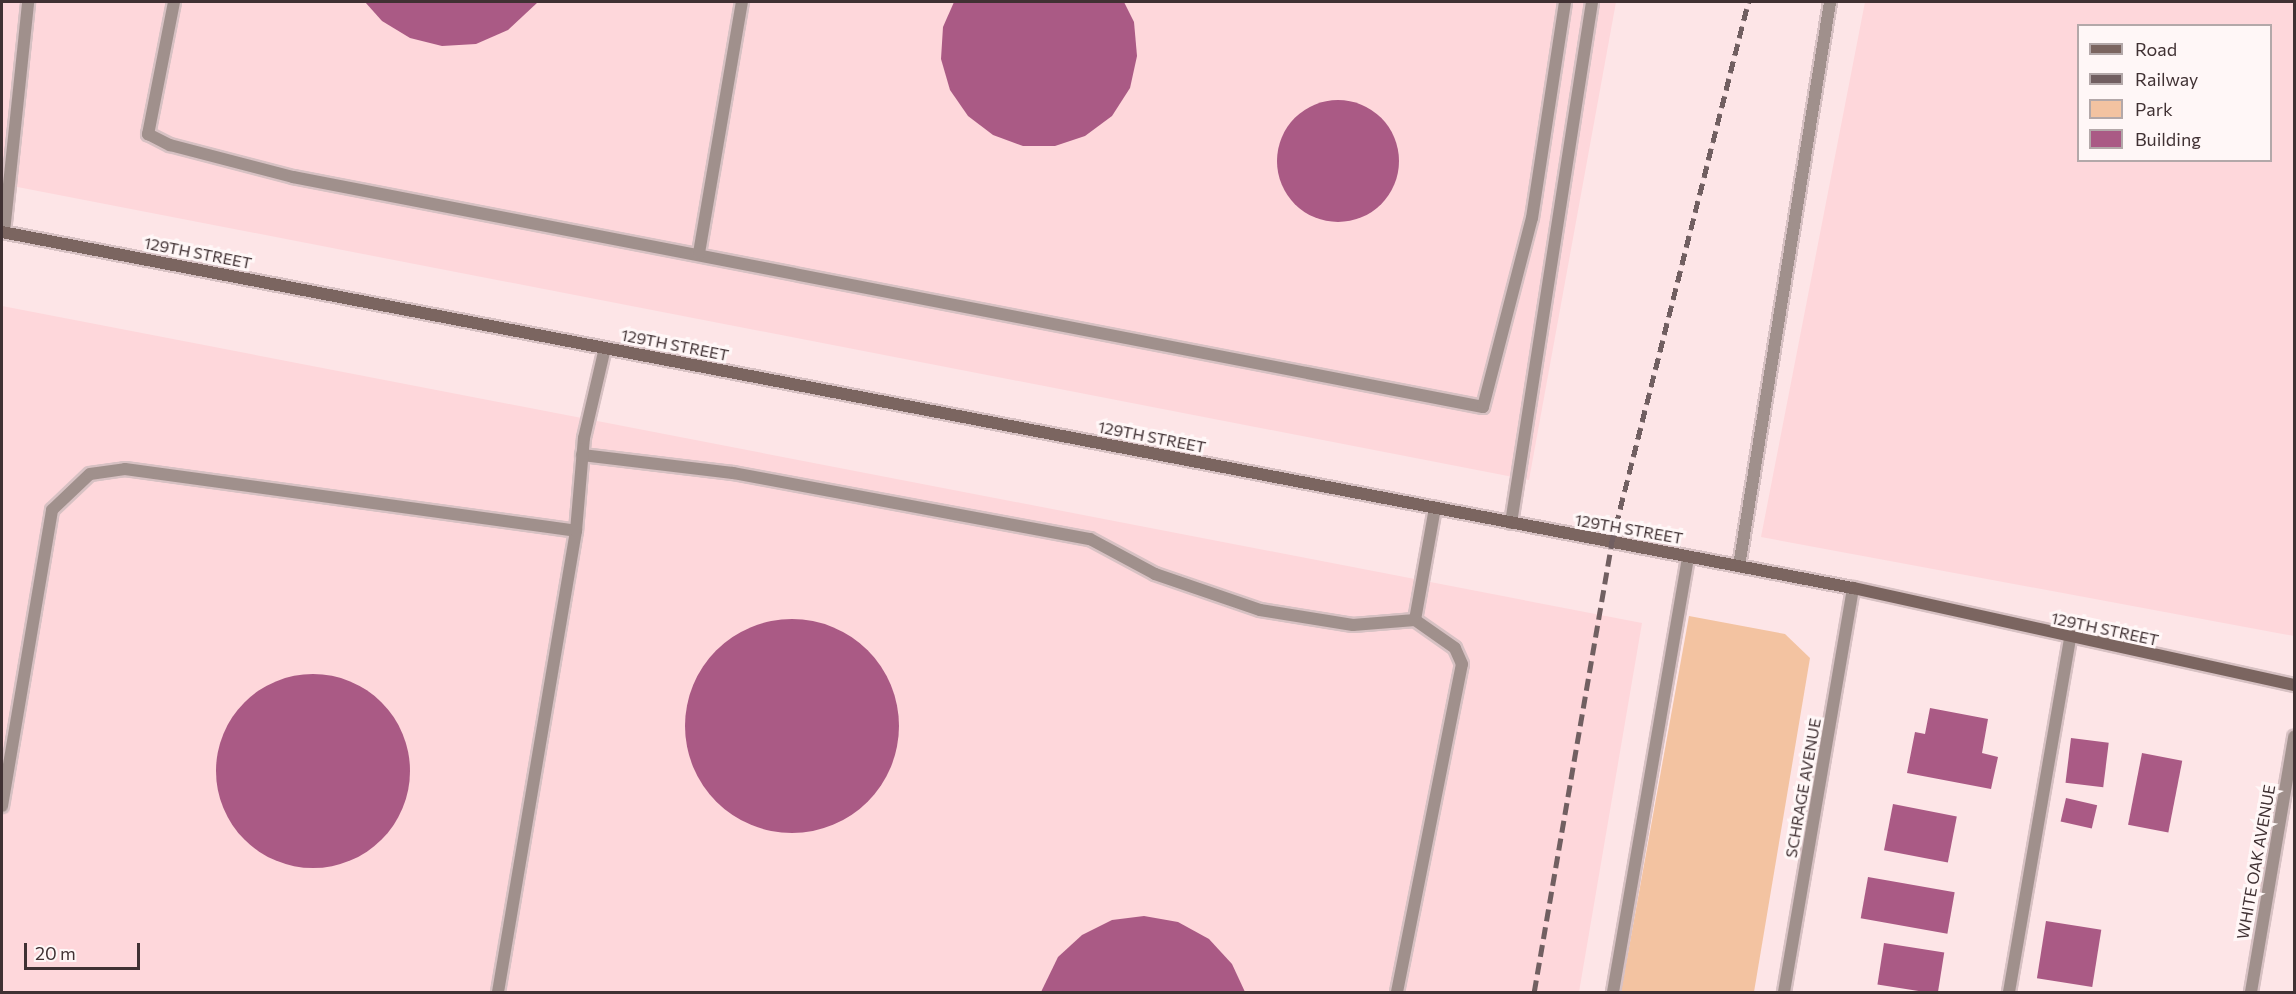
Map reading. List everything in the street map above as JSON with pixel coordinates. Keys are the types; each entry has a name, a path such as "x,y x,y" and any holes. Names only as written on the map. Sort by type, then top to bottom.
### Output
{"main road":[{"name":"129TH STREET","path":"3,232 1853,588 2070,638 2295,685"}],"street":[{"path":"3,232 28,2"},
{"path":"174,2 148,134 170,145 293,177 699,253 1483,407 1532,218 1565,2"},
{"path":"699,253 741,2"},
{"path":"1511,523 1592,2"},
{"path":"1739,566 1830,2"},
{"path":"498,993 576,531 582,455 605,348"},
{"path":"582,455 733,473 1090,539 1155,574 1260,610 1353,625 1389,626 1415,620 1455,648 1462,664 1397,993"},
{"path":"2,806 52,510 90,474 125,469 576,531"},
{"path":"1415,620 1435,508"},
{"path":"1613,993 1688,557"},
{"name":"SCHRAGE AVENUE","path":"1785,993 1853,588"},
{"path":"2009,993 2070,638"},
{"name":"WHITE OAK AVENUE","path":"2251,993 2295,737"}],"shaded area":[{"path":"2,2 1616,2 1529,480 2,184"},
{"path":"1865,2 2294,2 2294,636 1761,537"},
{"path":"2,306 1642,623 1579,992 2,992"}],"green space":[{"path":"1689,616 1785,634 1810,658 1754,992 1621,992"}],"building":[{"path":"365,2 538,2 508,30 476,44 442,46 410,38 382,21"},
{"path":"954,2 1124,2 1134,22 1137,56 1130,88 1112,116 1085,136 1055,146 1023,146 993,135 968,116 950,90 941,59 943,27"},
{"path":"1338,100 1361,105 1381,118 1394,138 1399,161 1394,184 1381,204 1361,217 1338,222 1315,217 1295,204 1282,184 1277,161 1282,138 1295,118 1315,105"},
{"path":"792,619 813,621 833,627 851,637 874,658 891,685 897,705 899,726 897,747 891,767 881,785 860,808 833,825 813,831 792,833 771,831 751,825 733,815 710,794 693,767 687,747 685,726 687,705 693,685 703,667 724,644 751,627 771,621"},
{"path":"303,674 323,674 359,685 382,702 394,717 403,734 410,761 410,781 403,808 394,825 382,840 367,852 350,861 323,868 303,868 267,857 238,833 227,817 220,799 216,781 216,761 227,725 251,696 267,685 285,678"},
{"path":"1930,708 1988,719 1982,753 1998,757 1991,789 1907,773 1915,732 1925,734"},
{"path":"2071,738 2109,743 2103,787 2066,783"},
{"path":"2142,753 2182,761 2168,832 2128,825"},
{"path":"2066,798 2097,805 2092,829 2061,821"},
{"path":"1893,804 1957,816 1948,863 1884,850"},
{"path":"1868,877 1955,892 1947,934 1861,918"},
{"path":"1144,916 1178,922 1209,939 1232,964 1245,992 1041,992 1058,957 1082,935 1112,920"},
{"path":"2046,921 2101,930 2092,987 2037,978"},
{"path":"1884,943 1944,953 1938,992 1877,984"}],"railway":[{"path":"1534,992 1611,544 1748,2"}]}
